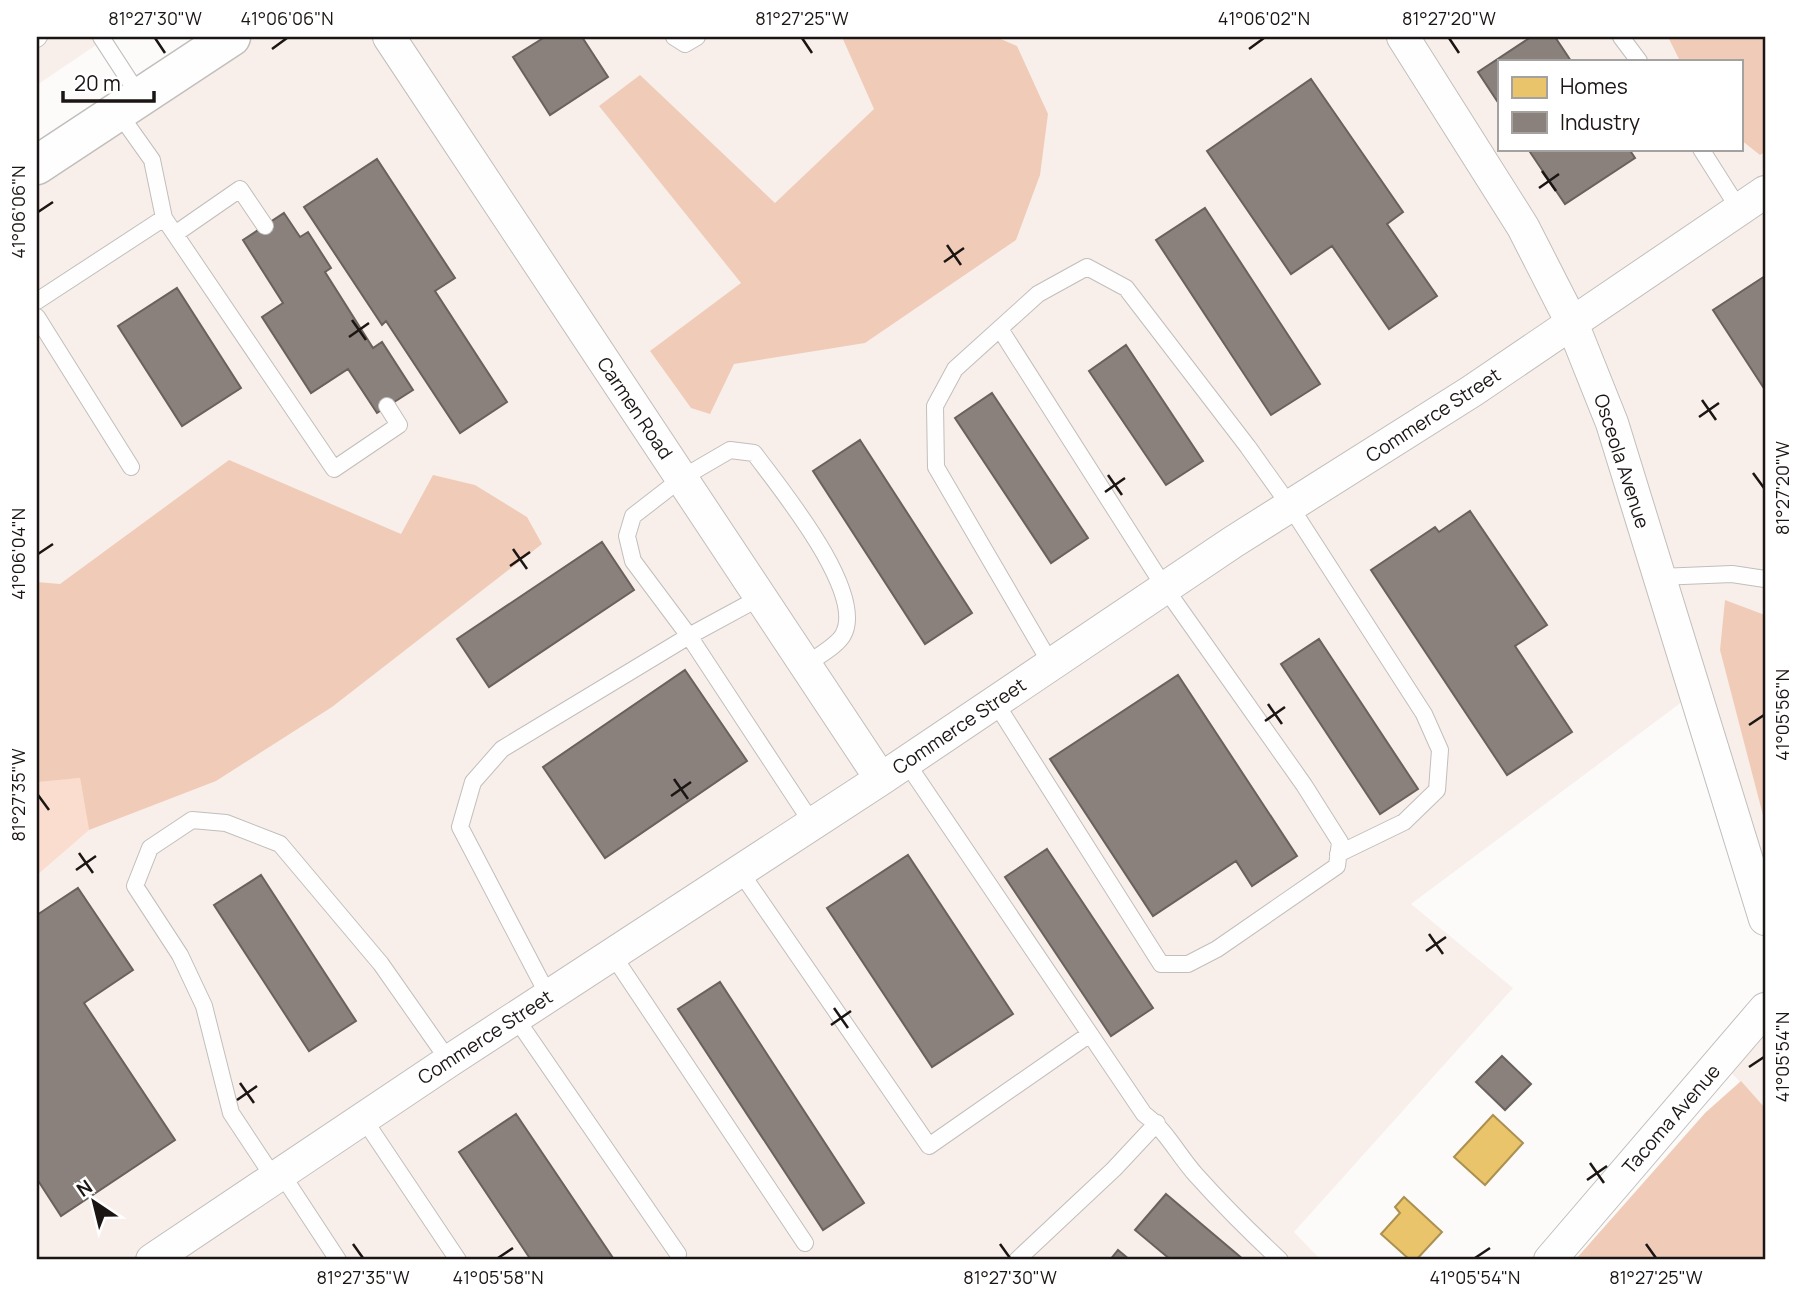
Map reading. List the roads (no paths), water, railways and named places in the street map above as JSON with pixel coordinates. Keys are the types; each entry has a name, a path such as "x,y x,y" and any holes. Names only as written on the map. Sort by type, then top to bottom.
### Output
{"main road":[{"path":"37,165 231,37"}],"street":[{"name":"Carmen Road","path":"389,37 806,665 894,770"},
{"name":"Osceola Avenue","path":"1403,37 1523,227 1572,323 1612,423 1765,919"},
{"name":"Commerce Street","path":"152,1260 548,995 894,770 1165,587 1472,391 1752,200"},
{"name":"Tacoma Avenue","path":"1550,1260 1765,1009"}],"lane":[{"path":"101,37 152,160 164,218 334,469 400,425 387,406"},
{"path":"674,37 685,44 697,37"},
{"path":"1621,37 1638,60"},
{"path":"1702,150 1752,200"},
{"path":"175,234 240,189 265,226"},
{"path":"37,300 164,218"},
{"path":"1051,664 936,467 935,406 955,369 1038,294 1087,267 1126,288 1290,506 1424,714 1440,750 1437,790 1404,822 1338,854"},
{"path":"37,317 131,467"},
{"path":"995,702 1161,964 1188,964 1217,949 1337,866 1339,842 1304,785 1165,587 1000,329"},
{"path":"806,665 843,635 848,610 830,564 754,453 730,450 682,478 633,516 627,536 634,561 689,636 812,823"},
{"path":"1660,578 1732,574 1765,579"},
{"path":"548,995 460,827 473,782 502,749 689,636 761,597"},
{"path":"894,770 1090,1034 1144,1114 1157,1123 1195,1173 1280,1260"},
{"path":"338,1260 231,1113 204,1006 180,955 135,886 150,848 192,820 226,823 280,844 381,964 449,1061"},
{"path":"739,870 929,1146 1090,1034"},
{"path":"612,954 805,1242"},
{"path":"515,1017 678,1254"},
{"path":"363,1118 458,1260"},
{"path":"1017,1260 1114,1169 1157,1123"}]}
